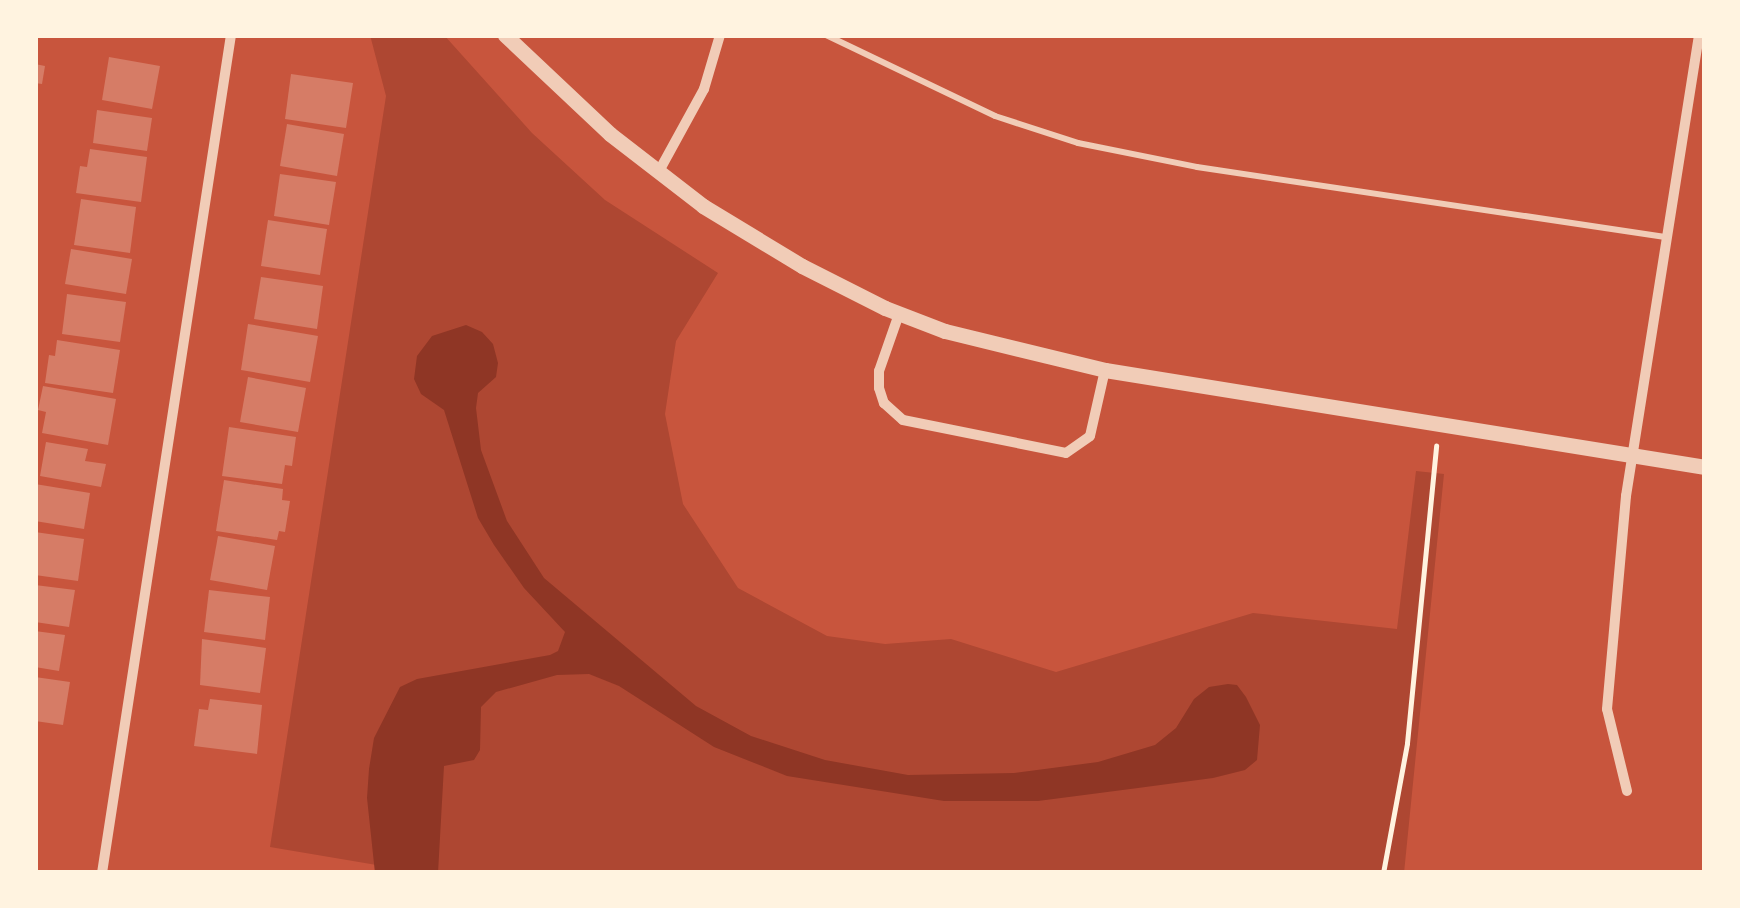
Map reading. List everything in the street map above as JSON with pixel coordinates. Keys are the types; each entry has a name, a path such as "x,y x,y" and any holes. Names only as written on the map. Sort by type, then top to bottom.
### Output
{"street":[{"path":"102,873 231,35"},
{"path":"504,35 564,95 658,174 770,248 899,314 1018,352 1105,370 1705,466"},
{"path":"658,174 704,89 720,35"},
{"path":"1627,791 1607,709 1632,455 1699,35"},
{"path":"899,314 879,371 878,388 884,403 903,420 1066,453 1090,436 1105,370"}],"lane":[{"path":"826,35 995,116 1078,144 1197,167 1667,238"}],"path":[{"path":"1383,873 1408,743 1438,424"}],"shaded area":[{"path":"370,35 444,35 532,133 605,200 718,273 676,341 665,414 683,504 738,588 827,636 885,644 951,639 1056,672 1253,613 1397,629 1416,471 1444,474 1404,873 424,873 270,847 386,96"},
{"path":"466,325 482,332 493,344 498,363 496,377 478,393 476,408 481,450 507,521 544,578 696,706 751,736 825,760 908,775 1014,773 1098,762 1155,745 1176,728 1194,699 1209,687 1228,684 1237,685 1260,725 1257,760 1245,770 1213,778 1138,788 1038,801 944,801 787,776 714,747 619,686 589,674 557,675 496,692 481,707 480,750 474,760 444,766 438,873 375,873 367,798 369,769 374,738 400,687 417,679 550,655 558,651 565,632 524,588 494,545 478,518 444,410 421,394 414,379 417,356 432,336"}],"building":[{"path":"109,57 160,66 152,109 102,100"},
{"path":"35,64 45,66 42,84 35,83"},
{"path":"291,74 353,83 346,128 285,119"},
{"path":"97,110 152,118 147,151 93,143"},
{"path":"287,124 344,134 337,176 280,166"},
{"path":"90,149 147,157 141,202 76,193 80,166 87,167"},
{"path":"280,174 336,182 329,225 274,216"},
{"path":"81,199 136,207 130,253 74,245"},
{"path":"268,220 327,229 320,275 261,266"},
{"path":"71,249 132,259 126,294 65,284"},
{"path":"261,277 323,286 317,329 254,319"},
{"path":"67,294 126,302 120,342 62,334"},
{"path":"248,324 318,336 310,382 241,370"},
{"path":"57,340 120,350 113,393 45,383 49,355 55,356"},
{"path":"248,377 306,388 298,432 240,422"},
{"path":"43,386 116,399 108,445 42,433 46,412 38,410"},
{"path":"229,427 296,437 292,466 285,465 282,484 222,476"},
{"path":"46,442 88,449 85,461 106,464 101,487 40,476"},
{"path":"224,480 283,489 282,500 290,501 285,532 279,531 277,540 216,531"},
{"path":"35,484 90,493 84,529 35,521"},
{"path":"35,532 84,539 78,581 35,575"},
{"path":"218,536 275,546 267,590 210,580"},
{"path":"35,585 75,590 69,627 35,622"},
{"path":"209,590 270,597 265,640 204,632"},
{"path":"35,631 65,635 59,671 35,667"},
{"path":"202,639 266,648 260,693 200,685"},
{"path":"35,677 70,682 63,725 35,721"},
{"path":"210,699 262,705 257,754 194,746 199,709 208,710"}]}
